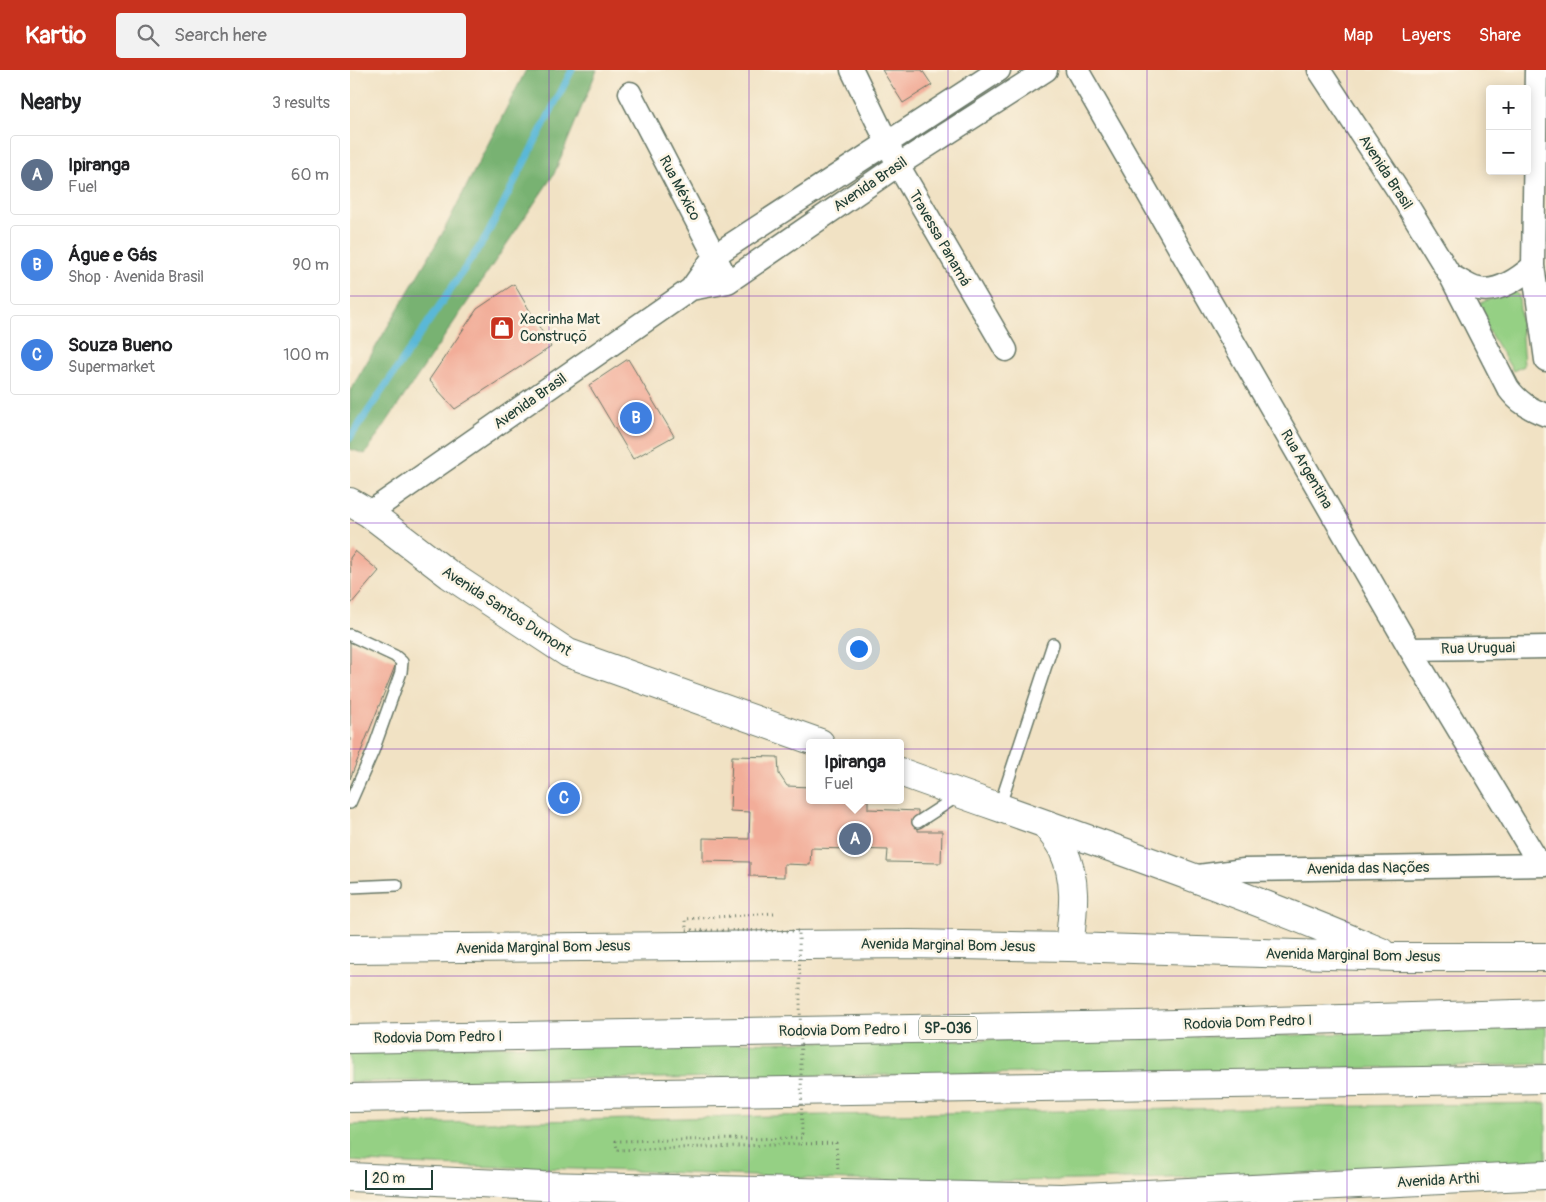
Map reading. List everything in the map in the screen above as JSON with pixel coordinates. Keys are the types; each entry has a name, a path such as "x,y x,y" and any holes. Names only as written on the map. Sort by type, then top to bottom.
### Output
{"main road":[{"name":"Avenida Santos Dumont","path":"359,507 450,575 568,653 809,739"},
{"path":"904,773 1191,877 1333,931 1395,958"},
{"path":"1045,824 1062,848 1072,871 1074,899 1069,947"},
{"name":"Avenida Marginal Bom Jesus","path":"350,949 900,944 1069,947 1395,958 1546,957"},
{"name":"Rodovia Dom Pedro I","path":"350,1039 1140,1025 1546,1013"},
{"path":"350,1098 1546,1079"},
{"name":"Avenida Arthi","path":"350,1177 542,1186 839,1192 1060,1200 1546,1175"}],"street":[{"name":"Travessa Panamá","path":"852,70 898,165 1006,350"},
{"name":"Avenida Brasil","path":"359,507 691,289 715,255 999,70"},
{"name":"Avenida Brasil","path":"691,289 728,282 898,165 1046,70"},
{"name":"Rua Argentina","path":"1077,70 1410,649 1543,865"},
{"name":"Avenida Brasil","path":"1319,70 1403,198 1450,275 1508,388 1515,398 1524,405 1546,415"},
{"path":"1536,70 1540,154 1533,266 1546,360"},
{"name":"Rua México","path":"630,93 728,282"},
{"path":"818,188 834,208"},
{"path":"1450,275 1479,289 1499,288 1518,279 1533,266"},
{"name":"Rua Uruguai","path":"1410,649 1546,647"},
{"name":"Avenida das Nações","path":"1191,877 1244,870 1543,865"}],"lane":[{"path":"350,635 394,656 402,662 401,672 373,751 350,804"},
{"path":"999,808 1053,644"},
{"path":"918,822 961,794"},
{"path":"350,887 397,885"}],"path":[{"path":"774,913 686,919 686,930 798,931 802,1138 616,1141 617,1150 836,1143 839,1192"}],"green space":[{"path":"526,70 597,70 554,174 365,454 350,449 350,391 442,234"},
{"path":"1514,290 1519,296 1524,366 1513,371 1477,312 1480,303"},
{"path":"1546,1027 1546,1064 1272,1070 350,1082 350,1048 1270,1036"},
{"path":"1546,1103 1546,1162 1468,1166 1155,1178 885,1181 350,1161 350,1125"}],"building":[{"path":"882,70 922,70 932,85 903,103"},
{"name":"Xacrinha Mat Construçõ","path":"514,284 551,347 455,409 429,380 477,309"},
{"path":"628,359 674,436 633,459 589,385"},
{"path":"355,551 379,571 351,604 350,558"},
{"path":"350,642 397,661 350,779"},
{"path":"732,756 778,757 779,774 787,786 806,787 806,804 868,804 868,809 918,811 918,831 942,831 941,863 887,862 888,850 811,848 810,865 784,864 784,877 750,876 750,862 703,861 703,838 749,839 750,812 730,811"}],"waterway":[{"path":"350,438 486,237 572,70"}],"place":[{"name":"Xacrinha Mat Construçõ","path":"502,328"},
{"name":"Águe e Gás","path":"636,418"},
{"name":"Souza Bueno","path":"564,798"},
{"name":"Ipiranga","path":"855,839"}]}
